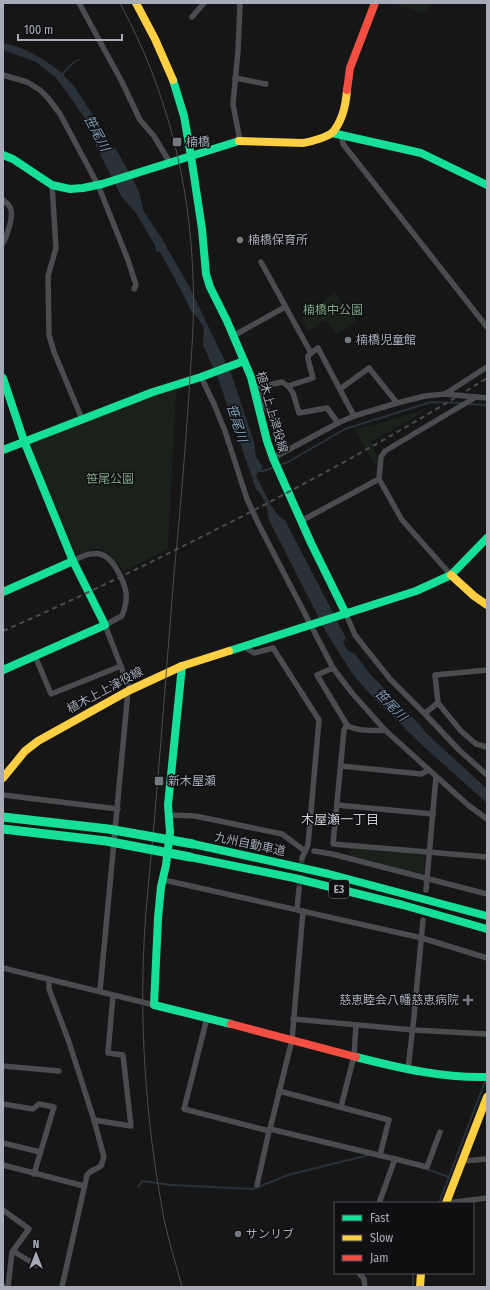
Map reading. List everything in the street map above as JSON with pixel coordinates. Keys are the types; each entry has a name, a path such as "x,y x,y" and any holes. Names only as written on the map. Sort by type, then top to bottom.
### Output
{"main road":[{"name":"植木上上津役線","path":"3,778 25,751 38,741 129,690 182,666 344,615 273,458 267,441 254,385 240,362 233,336 210,287 206,274 190,138 183,110 172,78 158,45 136,3"},
{"path":"337,134 346,101 347,82 350,68 375,3"},
{"path":"3,155 13,159 52,185 70,189 100,184 240,142 259,141 303,144 337,134 421,153 487,185"},
{"path":"3,450 153,392 240,362"},
{"path":"3,378 24,441 73,561 105,625 3,670"},
{"path":"344,615 416,591 451,575 487,538"},
{"path":"3,592 73,561"},
{"path":"451,575 474,596 487,605"},
{"path":"182,666 168,805 170,832 164,880 161,887 158,918 154,1005 443,1077 483,1078"},
{"name":"九州自動車道","path":"3,817 108,829 193,844 329,874 487,916"},
{"name":"九州自動車道","path":"3,830 106,841 294,878 403,905 487,929"},
{"path":"446,1202 483,1116 487,1096"},
{"path":"420,1287 421,1274"}],"street":[{"path":"79,3 122,82 140,120 154,136 167,164"},
{"path":"192,17 204,3"},
{"path":"239,3 233,104 240,142"},
{"path":"3,75 27,82 40,90 60,114 100,184 128,260 136,285 134,289"},
{"path":"235,78 266,84"},
{"path":"337,134 343,144 487,327"},
{"path":"52,185 56,248 48,276 49,335 54,352 82,419"},
{"path":"3,200 8,203 12,215 6,238 3,243"},
{"path":"261,262 311,352"},
{"path":"233,336 285,307"},
{"path":"288,386 313,378 308,356 311,352 318,348 354,416"},
{"path":"444,394 487,367"},
{"path":"340,390 369,368 397,403"},
{"path":"203,376 222,424 247,499 259,525 313,625 333,668 352,693 385,730 468,805 487,819"},
{"path":"288,450 254,385 282,382 288,386 293,393 299,413 327,408 338,423"},
{"path":"273,458 338,423 354,416 397,403 425,396 444,394 487,398"},
{"path":"451,575 402,520 379,479 380,457 385,451 476,397"},
{"path":"301,521 379,479"},
{"path":"73,561 87,554 99,554 108,558 124,583 126,600 122,616 105,625 129,690 100,991"},
{"path":"344,615 355,635 370,656 390,679 425,713 459,750 487,775"},
{"path":"243,646 254,654 273,648 319,720 308,845 302,858"},
{"path":"35,656 51,694 121,666"},
{"path":"333,668 317,675 346,726 350,728 378,731 385,730"},
{"path":"487,670 436,675 438,703 461,731 476,744 487,747"},
{"path":"425,713 438,703"},
{"path":"332,854 344,730 346,726"},
{"path":"341,766 421,774 430,770"},
{"path":"426,890 436,777"},
{"path":"3,795 118,809"},
{"path":"337,805 433,814"},
{"path":"169,815 195,816 282,834 305,851"},
{"path":"334,844 487,857"},
{"path":"314,851 332,854 487,894"},
{"path":"164,880 422,938 487,958"},
{"path":"257,1185 269,1130 292,1040 300,910 299,890"},
{"path":"408,1069 423,920"},
{"path":"3,968 154,1005"},
{"path":"49,979 49,989 69,1042 94,1120 104,1157 101,1166 87,1175 62,1287"},
{"path":"94,1120 131,1126 122,1055 108,1053 113,995"},
{"path":"207,1018 184,1109 427,1167 440,1132"},
{"path":"293,1019 413,1030 487,1034"},
{"path":"341,1107 354,1056 356,1025"},
{"path":"3,1066 59,1071"},
{"path":"279,1092 389,1120 380,1155"},
{"path":"3,1104 33,1109 39,1104 54,1107 34,1174"},
{"path":"3,1143 40,1152"},
{"path":"379,1202 394,1159"},
{"path":"463,1161 487,1159"},
{"path":"3,1165 84,1186"},
{"path":"454,1202 487,1198"},
{"path":"3,1210 29,1229 13,1251 8,1287"},
{"path":"13,1251 36,1265"},
{"path":"360,1274 364,1278 365,1287"}],"green space":[{"path":"391,3 430,3 426,13"},
{"name":"楠橋中公園","path":"335,292 357,322 336,335 326,320 308,331 301,318"},
{"name":"笹尾公園","path":"176,389 168,549 123,571 113,558 104,550 92,549 76,555 30,444 154,395"},
{"path":"429,409 371,442 378,457 376,468 355,430"},
{"path":"351,848 425,855 423,875 350,855"}],"water":[{"name":"笹尾川","path":"3,43 19,47 34,54 62,73 75,60 83,58 75,62 64,74 64,76 74,86 98,123 110,146 116,149 139,192 144,212 161,237 190,288 232,376 254,442 256,457 263,467 256,475 273,508 281,518 285,520 346,638 343,642 345,646 349,651 355,654 370,674 426,733 487,789 487,803 423,746 373,697 354,676 326,632 269,520 265,503 256,489 219,381 203,345 204,328 198,318 191,311 160,252 156,251 154,243 136,213 121,196 95,144 95,134 66,91 56,78 36,62 3,50"}],"waterway":[{"path":"278,466 288,462 345,429 431,402 462,403"},
{"path":"468,404 487,405"},
{"path":"257,471 264,471 274,467"},
{"path":"439,1202 486,1079"},
{"path":"138,1187 142,1181 171,1185 253,1189 288,1175 369,1155"},
{"path":"426,1169 449,1177"},
{"path":"413,1274 413,1287"}],"tunnel":[{"path":"299,889 302,858"}],"tram line":[{"path":"120,3 150,68 163,102 173,136 187,206 193,278 193,322 187,416 146,911 143,989 145,1066 152,1143 164,1219 182,1287"}],"railway":[{"path":"3,631 208,534 395,433 487,378"}],"traffic: fast":[{"path":"3,155 13,159 52,185 70,189 102,184 191,156 184,116 173,80"},
{"path":"332,133 421,153 487,185"},
{"path":"239,141 191,156 202,229 206,274 210,287 227,321 251,377 267,441 273,458 311,543 346,614"},
{"path":"3,450 153,392 201,377 244,361"},
{"path":"3,378 24,441 73,561 105,625 3,670"},
{"path":"229,651 416,591 451,575 487,538"},
{"path":"3,592 73,561"},
{"path":"182,666 168,805 170,832 166,865 161,887 158,918 154,1005 231,1024"},
{"path":"3,817 108,829 193,844"},
{"path":"3,829 106,841 190,857"},
{"path":"193,844 329,874 487,916"},
{"path":"190,857 294,878 403,905 487,929"},
{"path":"356,1057 437,1074 487,1077"}],"traffic: slow":[{"path":"136,3 155,39 173,80"},
{"path":"239,141 303,143 327,136 333,132 341,118 345,107 347,90"},
{"path":"451,575 474,596 487,605"},
{"path":"3,778 25,751 38,741 128,691 182,666 229,651"},
{"path":"446,1202 487,1097"},
{"path":"420,1287 421,1274"}],"traffic: jam":[{"path":"347,90 350,68 375,3"},
{"path":"231,1024 356,1057"}],"place":[{"name":"楠橋","path":"177,142"},
{"name":"楠橋保育所","path":"240,240"},
{"name":"楠橋児童館","path":"348,340"},
{"name":"新木屋瀬","path":"159,781"},
{"name":"慈恵睦会八幡慈恵病院","path":"468,1000"},
{"name":"サンリブ","path":"238,1234"}],"district":[{"name":"木屋瀬一丁目","path":"340,819"}]}
